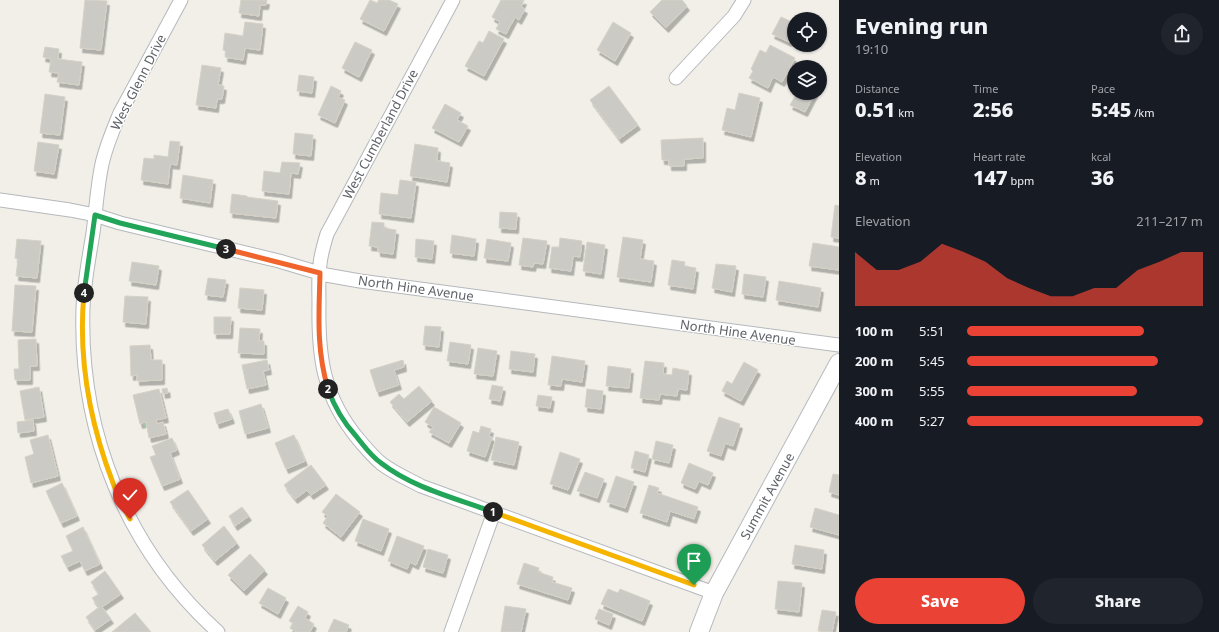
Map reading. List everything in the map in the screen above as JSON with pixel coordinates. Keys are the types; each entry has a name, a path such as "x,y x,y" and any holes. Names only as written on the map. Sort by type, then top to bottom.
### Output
{"main road":[{"name":"Summit Avenue","path":"699,632 714,593 839,363"}],"street":[{"name":"West Glenn Drive","path":"181,0 120,113 111,132 102,165 83,308 84,360 92,416 102,451 113,484 130,519 143,543 175,587 201,617 218,632"},
{"name":"West Cumberland Drive","path":"453,0 330,228 323,246 320,266 318,326 323,370 329,392 348,427 376,459 399,475 421,486 714,593"},
{"path":"676,78 734,16 744,0"},
{"name":"North Hine Avenue","path":"0,200 95,215 120,223 279,261 320,273 367,282 839,345"},
{"path":"451,632 494,512"}],"path":[{"path":"144,424 145,428"}],"building":[{"path":"85,0 107,1 101,50 80,48"},
{"path":"241,0 267,0 266,5 260,5 259,16 239,13"},
{"path":"370,0 377,3 379,0 389,0 398,4 384,31 360,19"},
{"path":"501,0 524,0 521,7 525,9 519,20 515,17 506,34 496,29 500,22 492,17"},
{"path":"662,0 682,0 687,6 666,28 650,12"},
{"path":"781,17 787,20 787,41 772,34"},
{"path":"245,22 263,24 260,50 245,48 243,60 225,57 226,51 223,50 225,33 243,36"},
{"path":"613,22 631,33 615,61 597,50"},
{"path":"489,31 504,39 484,76 465,66 479,41 483,43"},
{"path":"355,42 372,50 359,77 342,68"},
{"path":"770,45 795,58 794,60 787,60 787,73 782,82 773,77 768,88 749,78 753,71 751,69 760,50 766,53"},
{"path":"45,47 59,49 58,59 82,62 79,85 57,82 59,73 49,72 51,59 43,57"},
{"path":"202,65 221,68 218,85 224,86 222,99 217,99 216,108 196,105"},
{"path":"299,75 314,77 312,93 297,91"},
{"path":"331,86 341,91 338,97 345,100 335,123 318,115"},
{"path":"609,86 638,125 619,139 590,100"},
{"path":"739,93 760,98 751,137 722,130 727,108 735,110"},
{"path":"45,94 65,97 60,135 40,133"},
{"path":"793,100 811,100 805,112 790,105"},
{"path":"445,104 461,113 457,120 468,126 459,142 432,128"},
{"path":"295,133 313,135 311,156 293,154"},
{"path":"703,138 703,158 684,159 684,166 669,166 669,160 662,160 661,140"},
{"path":"170,141 180,142 177,165 170,164 168,184 141,180 144,158 154,159 154,155 168,157"},
{"path":"38,142 59,145 54,174 34,171"},
{"path":"415,144 438,148 437,161 450,163 447,182 410,176"},
{"path":"282,162 300,163 298,174 291,173 289,194 262,191 264,171 280,173"},
{"path":"183,175 213,180 210,203 180,198"},
{"path":"400,180 416,182 411,218 379,214 381,193 398,195"},
{"path":"232,194 278,201 276,218 230,213"},
{"path":"835,205 839,206 839,238 831,237"},
{"path":"500,212 517,213 516,229 499,228"},
{"path":"372,222 384,223 384,228 396,230 393,254 378,252 378,247 369,246"},
{"path":"452,235 476,239 474,256 450,253"},
{"path":"623,237 643,240 640,259 654,261 651,282 617,277"},
{"path":"523,238 547,241 543,264 534,263 533,267 519,265"},
{"path":"560,238 582,241 580,257 573,256 571,271 549,268 552,247 559,247"},
{"path":"17,239 41,241 37,278 16,276 18,259 15,258"},
{"path":"416,239 434,241 432,259 415,257"},
{"path":"487,239 511,243 508,261 484,258"},
{"path":"587,242 605,245 601,274 583,271"},
{"path":"813,243 839,247 839,270 809,266"},
{"path":"672,260 685,262 684,266 696,268 693,289 668,285"},
{"path":"132,262 159,266 156,285 129,281"},
{"path":"716,264 736,266 732,292 712,288"},
{"path":"744,274 766,277 763,297 742,294"},
{"path":"208,278 226,280 223,297 205,295"},
{"path":"779,281 821,288 818,307 776,300"},
{"path":"15,285 36,286 32,332 12,331"},
{"path":"240,288 264,290 262,310 238,308"},
{"path":"125,296 148,297 146,324 123,322"},
{"path":"214,317 231,317 230,334 214,334"},
{"path":"425,326 441,327 439,347 423,345"},
{"path":"240,328 260,329 259,341 264,341 264,354 238,353"},
{"path":"36,339 37,366 30,366 30,380 15,380 14,369 19,369 18,340"},
{"path":"450,342 471,345 468,364 447,361"},
{"path":"150,345 151,360 162,360 162,380 137,381 137,375 131,376 130,346"},
{"path":"478,348 497,351 493,376 474,374"},
{"path":"511,351 535,354 533,372 509,369"},
{"path":"552,356 585,361 582,382 562,379 561,386 548,385"},
{"path":"267,360 269,370 263,371 266,385 247,389 242,365"},
{"path":"403,360 404,367 394,370 399,385 377,392 370,370"},
{"path":"645,361 664,363 663,374 672,375 673,368 689,371 687,390 678,389 677,396 660,394 659,400 640,398"},
{"path":"744,362 758,370 741,401 722,391 727,381 732,384"},
{"path":"608,366 631,369 629,388 606,386"},
{"path":"492,385 503,387 500,401 489,399"},
{"path":"419,386 432,401 407,422 390,402 399,394 404,399"},
{"path":"39,387 44,417 25,420 20,391"},
{"path":"167,388 168,393 163,394 162,389"},
{"path":"159,389 166,418 156,420 157,424 163,422 166,434 149,438 146,422 140,424 133,395"},
{"path":"587,389 603,391 601,409 585,407"},
{"path":"538,395 552,397 550,408 536,406"},
{"path":"261,404 268,428 245,434 239,411"},
{"path":"434,407 461,423 449,443 429,432 433,427 425,422"},
{"path":"228,409 232,419 217,424 214,413"},
{"path":"719,417 740,424 733,446 725,443 721,456 707,451"},
{"path":"33,420 34,431 18,433 17,422"},
{"path":"481,426 491,429 489,436 492,437 485,457 467,451 473,431 479,433"},
{"path":"48,435 58,476 31,483 25,457 34,454 30,440"},
{"path":"294,435 305,461 286,469 275,443"},
{"path":"496,437 519,442 514,465 491,460"},
{"path":"172,438 177,450 170,453 180,479 162,486 150,457 156,455 152,446"},
{"path":"656,441 673,445 669,463 652,459"},
{"path":"635,451 649,455 645,472 631,468"},
{"path":"560,452 580,459 568,490 550,484"},
{"path":"689,463 713,473 708,485 699,481 695,489 681,483"},
{"path":"311,465 326,485 311,495 307,490 295,499 284,485"},
{"path":"585,472 604,479 597,498 577,491"},
{"path":"833,474 839,475 839,495 829,492"},
{"path":"616,476 634,482 625,508 607,502"},
{"path":"62,483 77,516 61,523 46,491"},
{"path":"649,485 659,488 657,493 698,507 694,519 670,511 667,522 640,513"},
{"path":"188,490 208,519 191,531 170,502"},
{"path":"336,494 360,512 341,537 323,523 328,516 322,512"},
{"path":"242,507 249,516 235,526 229,516"},
{"path":"815,508 839,515 839,535 810,527"},
{"path":"363,519 389,529 381,551 355,541"},
{"path":"224,526 237,543 215,561 202,545"},
{"path":"83,527 100,564 85,571 80,561 67,567 61,556 73,551 66,536"},
{"path":"397,536 424,546 416,565 410,562 407,569 388,561"},
{"path":"795,545 824,550 822,569 792,564"},
{"path":"428,549 448,555 443,573 423,567"},
{"path":"250,554 265,570 244,591 228,575"},
{"path":"524,563 539,568 538,572 553,577 552,582 572,588 568,600 517,584"},
{"path":"105,571 121,594 102,607 111,619 95,630 86,617 99,607 92,598 99,594 91,582"},
{"path":"778,581 802,583 799,612 775,609"},
{"path":"268,588 286,598 278,614 259,603"},
{"path":"608,589 618,593 620,589 650,601 642,621 601,604"},
{"path":"298,606 308,612 305,618 314,624 310,632 296,632 290,628 293,623 289,621"},
{"path":"505,606 526,609 521,632 501,632"},
{"path":"599,609 613,614 609,625 595,619"},
{"path":"822,610 836,612 832,632 818,631"},
{"path":"135,613 151,632 112,632"},
{"path":"334,619 349,625 346,632 328,632"}],"route":[{"path":"130,519 113,484 92,416 88,395 84,360 83,308 95,215 120,223 279,261 320,273 318,326 323,370 329,392 348,427 380,463 421,486 694,585"}]}
